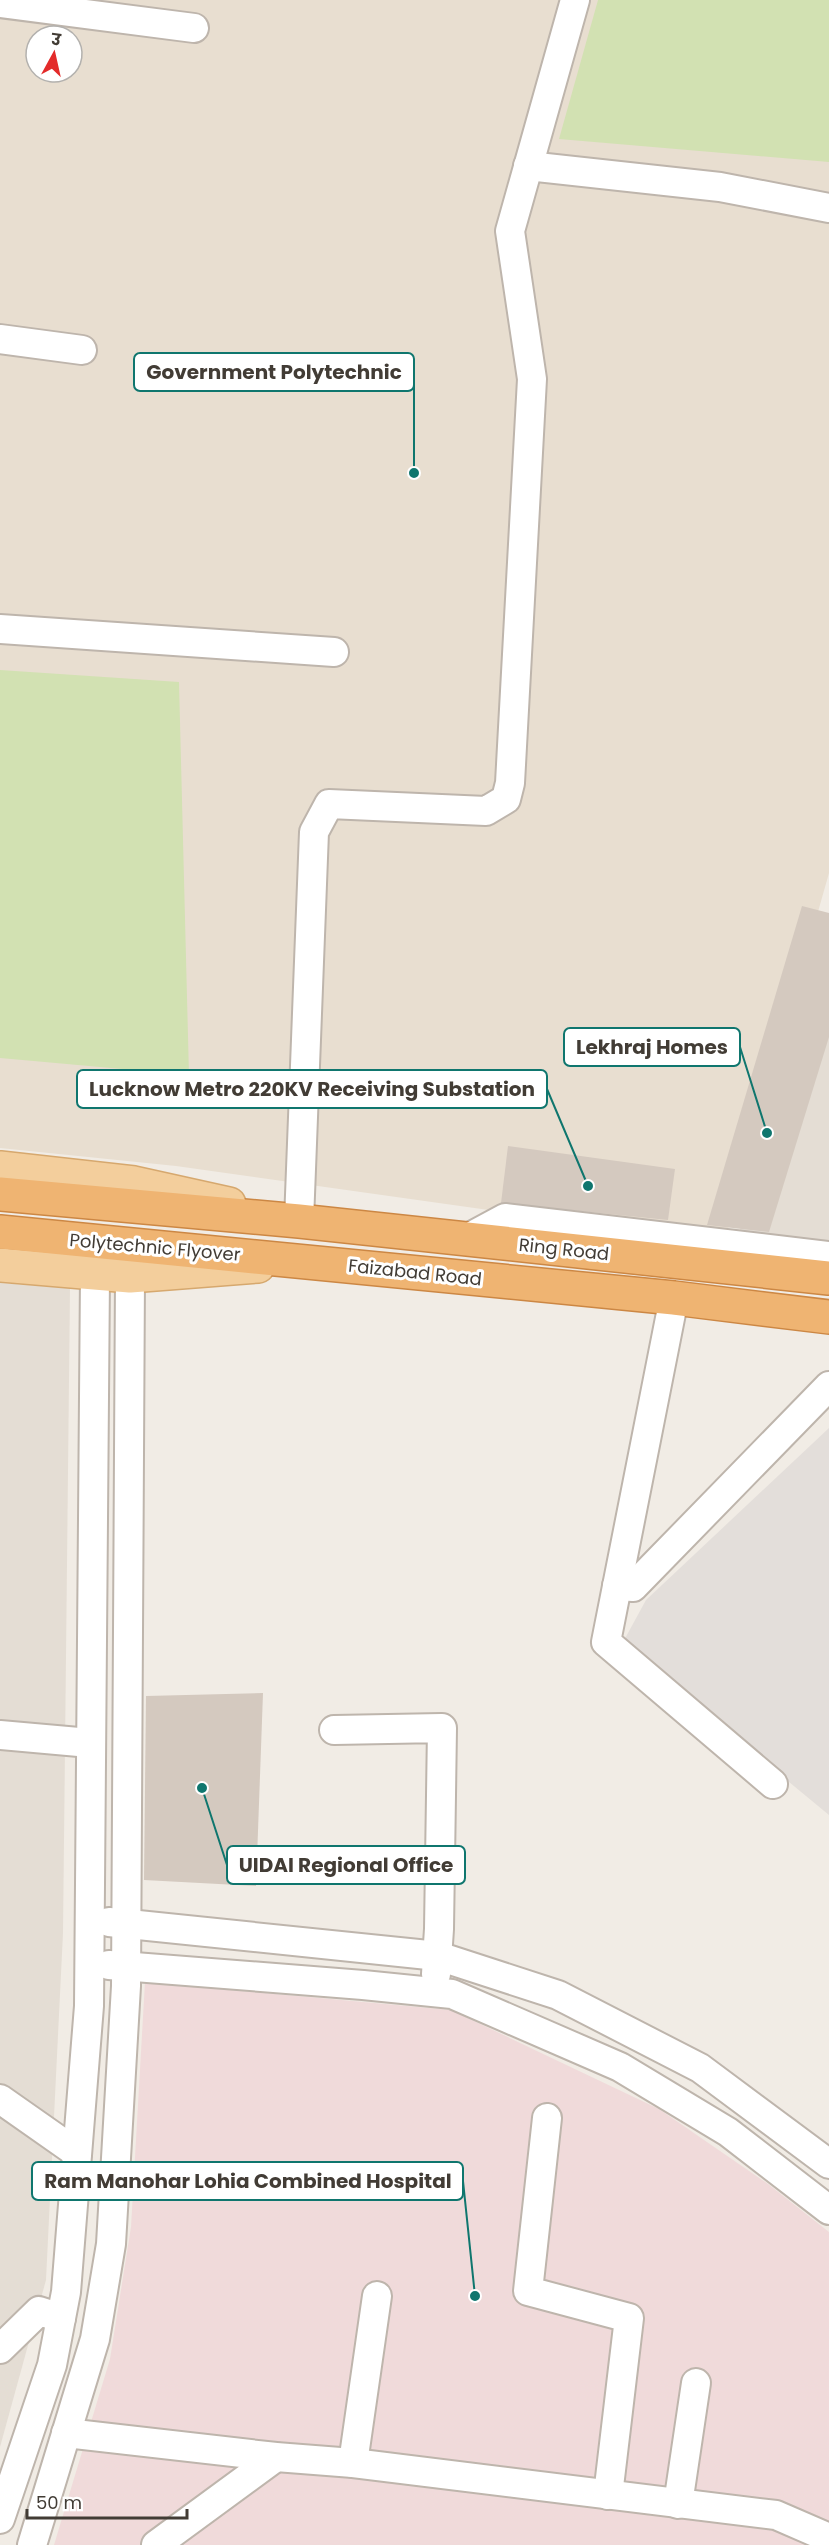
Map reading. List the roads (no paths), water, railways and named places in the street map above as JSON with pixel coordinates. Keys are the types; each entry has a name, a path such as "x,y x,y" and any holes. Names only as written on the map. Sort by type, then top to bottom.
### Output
{"highway":[{"path":"0,1194 299,1221"},
{"name":"Ring Road","path":"299,1221 829,1278"},
{"name":"Polytechnic Flyover","path":"0,1232 310,1261"},
{"name":"Faizabad Road","path":"310,1261 674,1298 829,1317"}],"main road":[{"path":"0,1168 134,1183 299,1221"},
{"name":"Faizabad Road","path":"0,1265 95,1275 130,1276 310,1261"}],"street":[{"path":"299,1221 314,832 329,804 486,811 506,799 510,783 532,379 510,231 575,0"},
{"path":"0,3 194,28"},
{"path":"528,166 720,188 829,208"},
{"path":"0,339 82,350"},
{"path":"0,629 334,652"},
{"path":"466,1239 505,1218 829,1256"},
{"path":"0,2519 52,2365 66,2292 89,2006 95,1275"},
{"path":"32,2545 95,2340 111,2244 126,1967 130,1276"},
{"path":"674,1298 606,1642 773,1784"},
{"path":"617,1586 633,1587 829,1386"},
{"path":"92,1490 129,1491"},
{"path":"334,1730 442,1728 438,1956 434,1992"},
{"path":"0,1735 90,1743"},
{"path":"89,1920 438,1956 558,1995 700,2068 829,2164"},
{"path":"299,1980 304,1942"},
{"path":"89,1964 452,1994 620,2067 728,2132 829,2210"},
{"path":"0,2098 77,2153"},
{"path":"548,2118 528,2290 629,2318 608,2495"},
{"path":"353,2463 377,2296"},
{"path":"0,2349 39,2312 61,2318"},
{"path":"678,2504 696,2383"},
{"path":"35,2415 66,2433 276,2457 353,2463 776,2515 829,2538"},
{"path":"17,2468 66,2433"},
{"path":"156,2545 276,2457"}],"place":[{"name":"Government Polytechnic","path":"414,473"},
{"name":"Lekhraj Homes","path":"767,1133"},
{"name":"Lucknow Metro 220KV Receiving Substation","path":"588,1186"},
{"name":"UIDAI Regional Office","path":"202,1788"},
{"name":"Ram Manohar Lohia Combined Hospital","path":"475,2296"}]}
